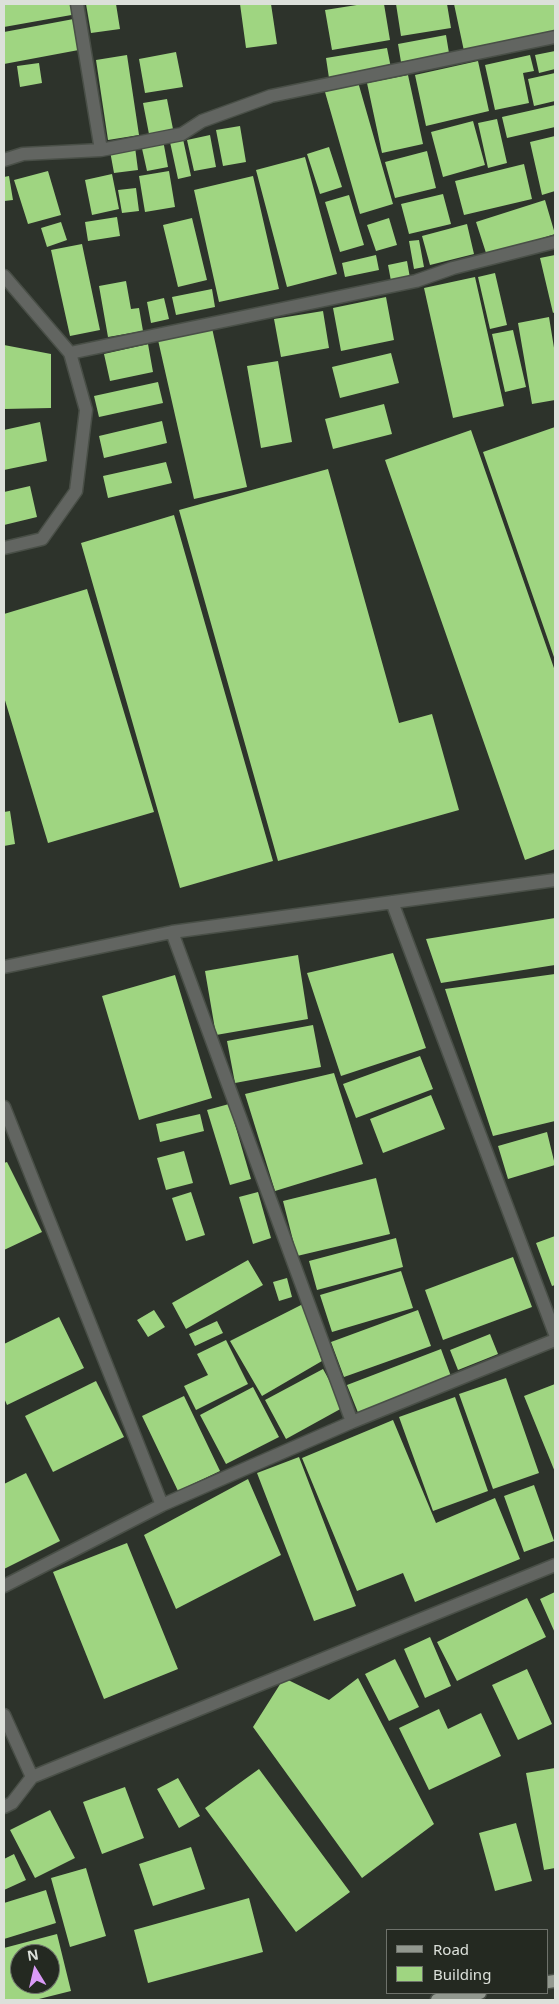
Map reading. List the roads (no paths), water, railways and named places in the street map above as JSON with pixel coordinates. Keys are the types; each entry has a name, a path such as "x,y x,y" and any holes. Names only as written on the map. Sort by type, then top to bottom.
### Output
{"main road":[{"path":"437,2000 474,1994"}],"street":[{"path":"77,4 100,150"},
{"path":"4,160 23,154 100,150 182,134 202,121 271,96 555,37"},
{"path":"70,353 416,281 453,268 555,242"},
{"path":"4,276 70,353 86,410 76,491 42,539 4,548"},
{"path":"4,967 172,932 555,880"},
{"path":"392,902 555,1334"},
{"path":"172,932 352,1422"},
{"path":"4,1107 162,1505"},
{"path":"4,1586 162,1505 352,1422 555,1340"},
{"path":"4,1806 12,1803 32,1777 555,1565"},
{"path":"4,1715 32,1777"}]}
